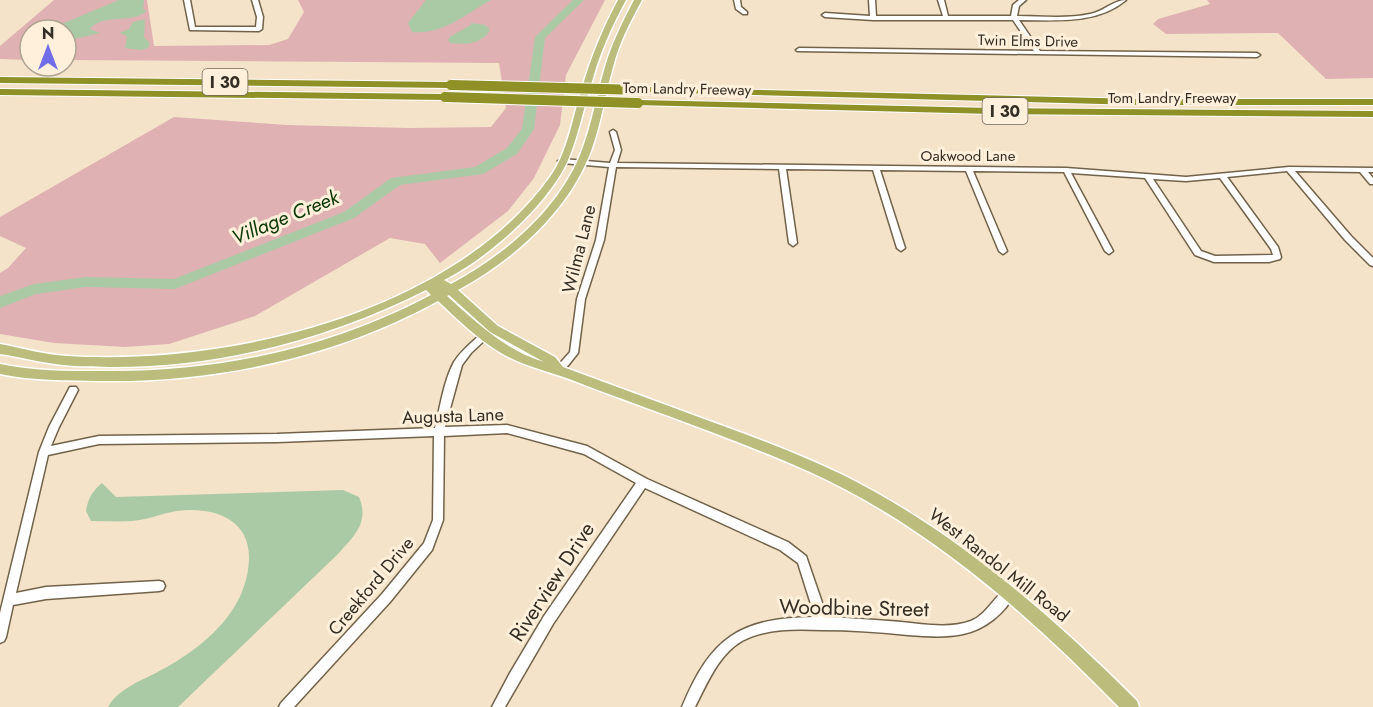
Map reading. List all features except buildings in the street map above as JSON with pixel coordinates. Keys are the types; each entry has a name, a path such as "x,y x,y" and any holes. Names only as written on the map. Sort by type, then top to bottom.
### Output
{"highway":[{"name":"Tom Landry Freeway","path":"0,80 451,85 1129,102 1373,102"},
{"name":"Tom Landry Freeway","path":"0,92 445,97 992,111 1373,114"}],"main road":[{"path":"0,349 54,359 113,362 193,357 253,348 319,331 434,283 474,260 509,231 554,178 572,138 592,66 611,18 622,0"},
{"path":"0,369 64,376 153,377 200,372 287,355 339,338 393,318 469,279 535,228 581,164 618,38 638,0"},
{"name":"West Randol Mill Road","path":"434,283 494,329 551,360 559,370"},
{"name":"West Randol Mill Road","path":"444,292 484,336 529,361 770,447 840,480 902,515 1010,593 1089,663 1131,707"}],"street":[{"path":"187,0 192,29 259,29 260,17 255,0"},
{"path":"737,0 738,8 745,14"},
{"path":"872,0 873,18"},
{"path":"941,0 946,18"},
{"path":"1023,0 1016,5 1014,17 1038,53"},
{"path":"825,15 873,18 1094,16 1108,11 1123,0"},
{"name":"Twin Elms Drive","path":"800,50 1257,55"},
{"name":"Wilma Lane","path":"559,370 574,353 581,299 600,240 613,165 618,150 613,132"},
{"name":"Oakwood Lane","path":"562,161 613,165 1066,170 1186,179 1289,169 1373,170"},
{"path":"782,167 793,243"},
{"path":"876,169 901,248"},
{"path":"1289,169 1348,238 1373,263"},
{"path":"1362,169 1373,182"},
{"path":"969,170 1003,251"},
{"path":"1066,170 1109,251"},
{"path":"1148,177 1194,249 1203,256 1214,259 1277,257 1278,253 1223,177"},
{"name":"Creekford Drive","path":"285,707 386,598 428,546 438,520 439,432 452,381 458,364 484,336"},
{"path":"0,637 44,452 73,390"},
{"name":"Augusta Lane","path":"44,452 99,440 277,438 507,429 535,435 587,450 643,482 784,546 802,560 823,624"},
{"name":"Riverview Drive","path":"498,707 570,587 643,482"},
{"path":"9,600 46,593 159,586"},
{"name":"Woodbine Street","path":"688,707 713,661 736,638 763,627 823,624 950,630 974,626 995,610 1010,593"}],"shaded area":[{"path":"54,0 147,0 154,46 269,45 288,39 304,12 298,0 605,0 566,75 560,125 534,178 508,211 440,263 425,244 390,238 255,316 169,344 125,347 54,343 0,334 0,273 8,268 26,248 0,236 0,217 174,117 287,125 409,128 491,127 506,108 499,63 78,60 78,18 33,18"},
{"path":"119,0 144,0 143,9 146,11 134,17 102,21 90,29 100,33 78,38 78,18 76,18"},
{"path":"426,0 491,0 444,27 412,32 408,23"},
{"path":"1207,0 1373,0 1373,78 1326,79 1278,33 1166,34 1153,24 1158,19 1210,4"},
{"path":"145,19 144,37 150,43 148,48 141,50 125,48 127,36 120,33 129,29 133,22"},
{"path":"471,23 485,25 490,30 478,41 450,43 448,40 451,36"},
{"path":"18,31 18,60 0,59 0,46"},
{"path":"102,483 116,497 343,490 359,497 362,506 361,522 349,542 337,555 178,707 108,707 123,691 173,664 219,628 240,596 247,578 249,558 248,544 243,533 236,524 215,513 190,510 138,520 91,521 86,511 88,503 93,492"}],"waterway":[{"name":"Village Creek","path":"0,302 34,289 86,282 175,284 349,215 396,181 478,171 512,151 528,129 540,37 579,0"}]}
